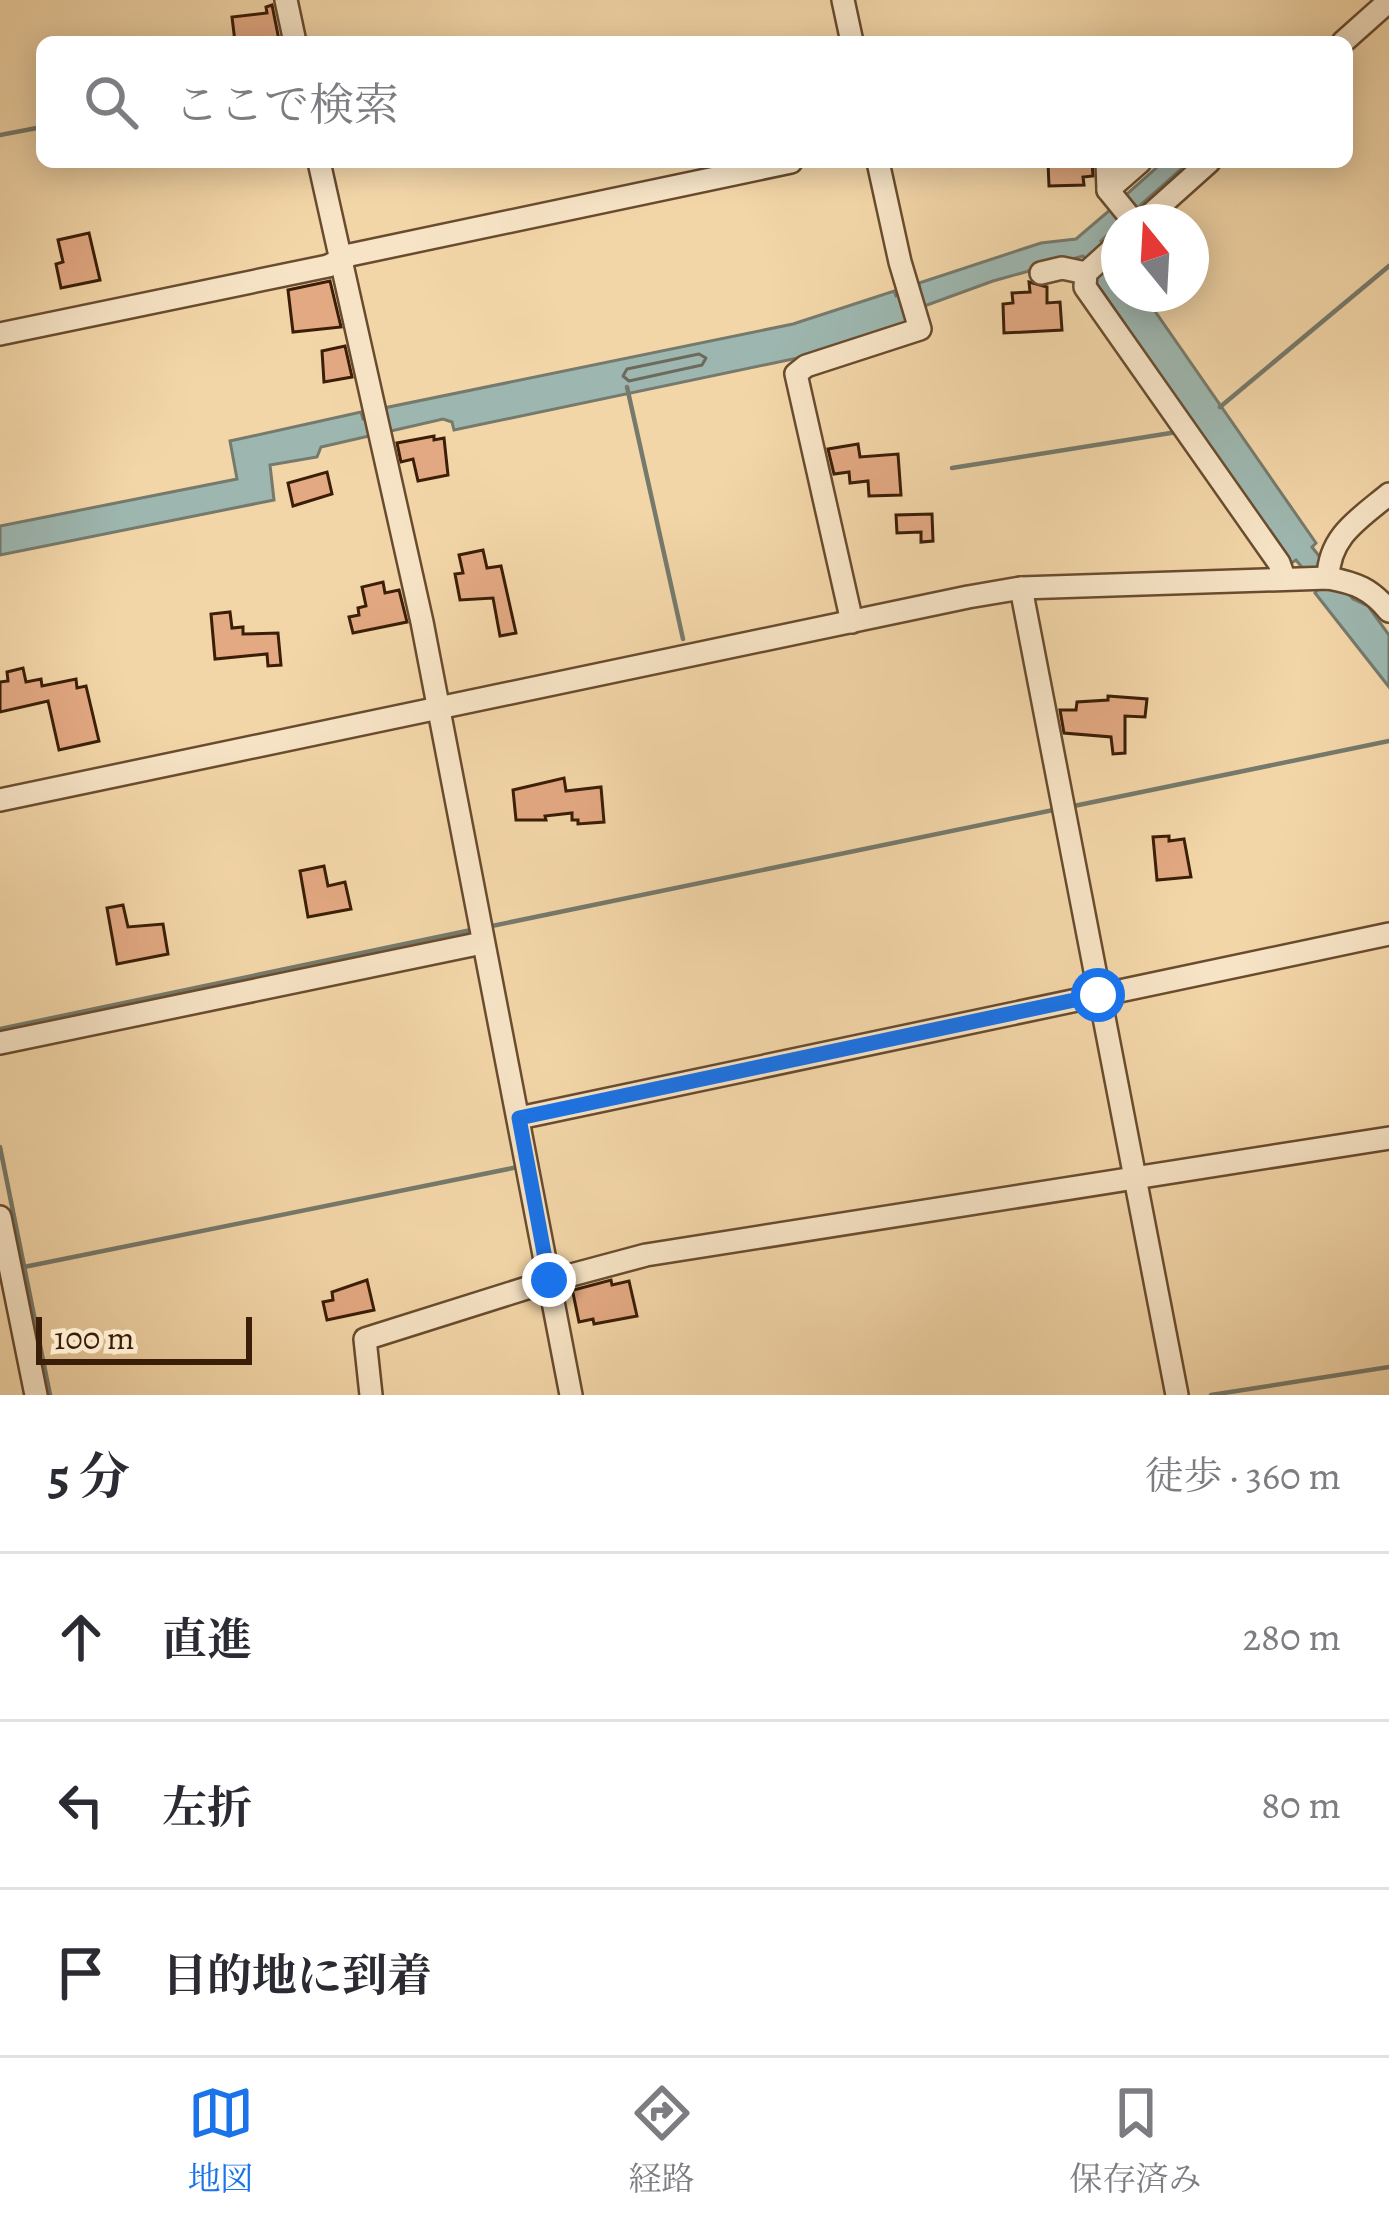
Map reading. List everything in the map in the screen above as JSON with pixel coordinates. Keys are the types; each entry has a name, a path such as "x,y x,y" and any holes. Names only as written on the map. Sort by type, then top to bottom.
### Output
{"street":[{"path":"286,0 294,36"},
{"path":"844,1 851,36"},
{"path":"1350,36 1389,1"},
{"path":"320,168 439,708 571,1395"},
{"path":"0,334 763,168"},
{"path":"852,622 796,374 806,366 920,328 879,168"},
{"path":"1109,168 1124,204"},
{"path":"1128,204 1138,168"},
{"path":"1136,204 1199,168"},
{"path":"1101,259 1088,271 1085,286 1279,563 1361,585 1376,594 1389,611"},
{"path":"1041,273 1062,268 1088,271"},
{"path":"1318,574 1335,542 1389,494"},
{"path":"0,800 1021,588 1318,574"},
{"path":"1021,588 1177,1395"},
{"path":"0,1043 481,933"},
{"path":"519,1118 1389,934"},
{"path":"371,1395 365,1339 549,1280 646,1255 1389,1138"},
{"path":"0,1217 36,1395"}],"water":[{"path":"1156,168 1182,168 1142,204 1126,204 1130,200 1126,195"},
{"path":"1101,218 1101,290 1083,256 993,281 905,313 907,324 812,355 454,430 452,422 443,419 321,447 317,457 270,465 274,500 0,555 0,526 237,479 230,441 361,412 369,420 384,408 793,324 894,291 896,296 920,290 919,283 1041,243 1076,239"},
{"path":"1116,312 1156,312 1316,543 1312,547 1389,635 1389,687 1315,593 1319,588 1296,560 1290,564"}],"building":[{"path":"272,5 278,36 234,36 232,17 267,13 266,7"},
{"path":"1048,168 1092,168 1093,176 1083,177 1084,185 1049,186"},
{"path":"89,233 100,280 61,288 56,264 63,262 58,240"},
{"path":"330,281 341,327 293,332 288,290"},
{"path":"1029,282 1047,287 1047,303 1060,302 1062,330 1004,333 1003,304 1013,303 1012,293 1030,292"},
{"path":"345,346 352,377 324,382 322,351"},
{"path":"434,436 434,440 444,438 448,475 418,481 413,459 401,462 397,443"},
{"path":"858,444 860,457 898,454 901,495 869,496 868,481 850,483 849,472 834,474 828,449"},
{"path":"327,472 332,494 293,506 288,483"},
{"path":"932,514 933,541 921,542 921,532 897,533 896,515"},
{"path":"483,550 487,568 501,566 516,633 500,636 493,598 460,600 455,574 463,573 459,555"},
{"path":"383,582 385,593 399,590 407,622 353,633 349,617 359,615 358,608 366,606 362,587"},
{"path":"230,612 232,628 243,627 243,634 278,633 281,665 268,666 267,654 215,659 211,614"},
{"path":"23,668 26,682 41,679 42,686 76,679 77,688 86,686 99,741 59,750 48,701 0,712 0,682 8,681 7,672"},
{"path":"1108,696 1147,699 1145,717 1125,716 1125,753 1113,754 1111,737 1064,733 1060,710 1076,710 1077,702 1108,700"},
{"path":"564,778 566,791 601,787 604,822 578,824 572,813 545,816 546,820 516,820 513,790"},
{"path":"1169,836 1169,841 1184,839 1191,877 1157,880 1153,837"},
{"path":"324,866 328,886 345,882 351,909 308,917 300,871"},
{"path":"123,905 128,927 163,924 168,954 117,964 107,908"},
{"path":"367,1280 374,1310 327,1320 323,1302 333,1300 332,1292"},
{"path":"611,1280 612,1285 629,1281 637,1316 579,1322 573,1293 566,1292"}],"waterway":[{"path":"0,135 36,128"},
{"path":"1220,407 1389,266"},
{"path":"627,387 683,639"},
{"path":"952,468 1177,432"},
{"path":"1069,807 1389,741"},
{"path":"487,927 1058,809"},
{"path":"0,1029 476,929"},
{"path":"0,1147 50,1395"},
{"path":"24,1267 518,1167"},
{"path":"1211,1395 1389,1367"}],"route":[{"path":"549,1280 519,1118 1098,995"}]}
